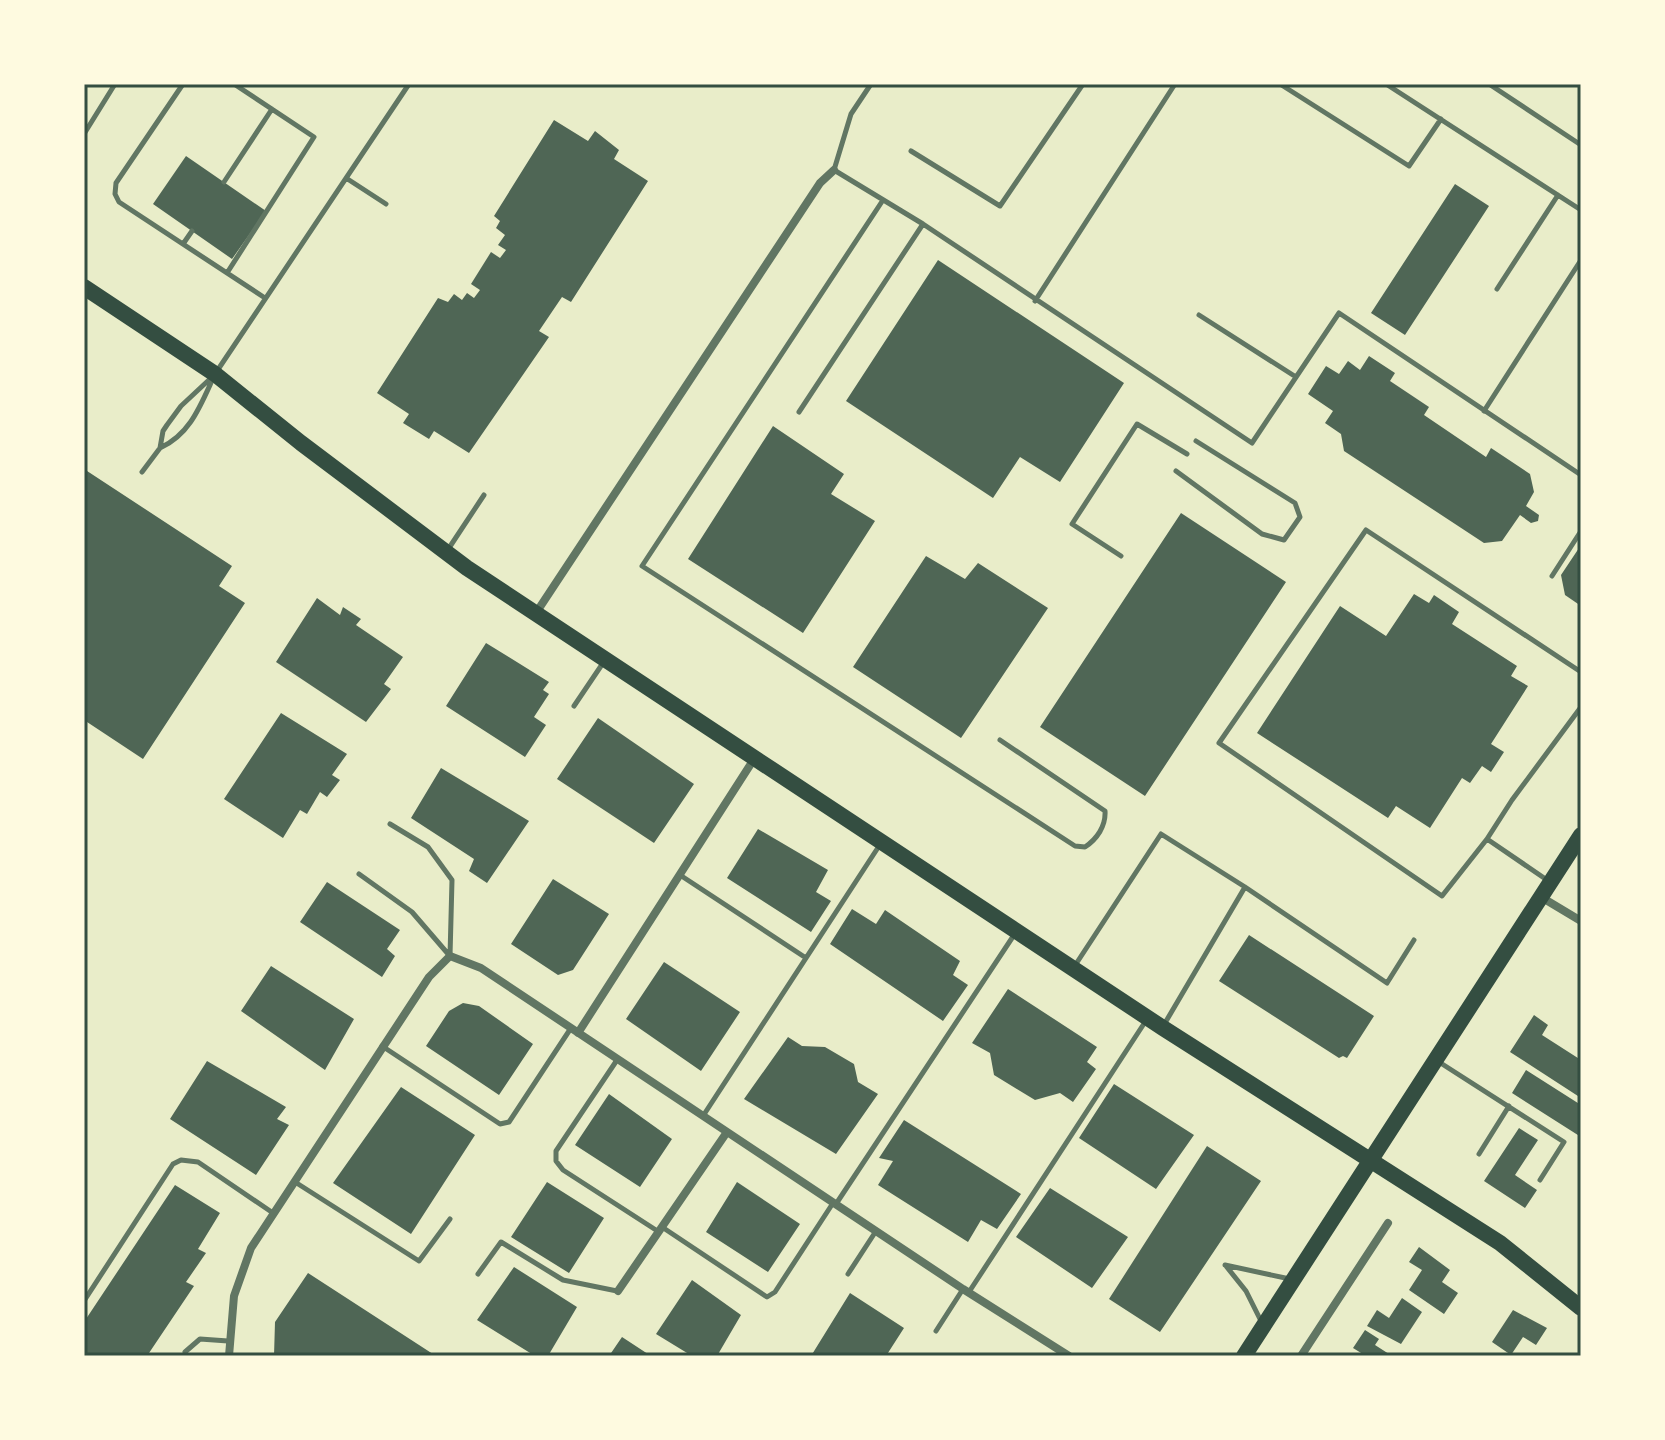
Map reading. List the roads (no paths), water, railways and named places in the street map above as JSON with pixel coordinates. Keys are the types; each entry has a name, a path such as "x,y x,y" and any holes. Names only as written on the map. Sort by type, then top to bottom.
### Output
{"main road":[{"path":"84,287 215,374 446,552 536,614 1163,1028 1500,1243 1581,1308"},
{"path":"1244,1356 1581,835"}],"street":[{"path":"536,614 820,183 834,170"},
{"path":"575,1031 754,759"},
{"path":"1546,890 1581,921"},
{"path":"229,1356 234,1296 251,1248 429,977 450,956 481,968 966,1291 1069,1356"},
{"path":"618,1291 727,1132"},
{"path":"1301,1356 1388,1223"}],"lane":[{"path":"84,134 115,84"},
{"path":"183,84 116,183 115,194 119,202 266,298"},
{"path":"227,273 314,137 234,84"},
{"path":"160,448 175,441 196,416 215,374 409,84"},
{"path":"871,84 851,114 834,170 923,224 1252,443 1339,313 1581,475"},
{"path":"911,151 1000,206 1083,84"},
{"path":"1035,301 1175,84"},
{"path":"1280,84 1409,166 1441,119"},
{"path":"1386,84 1581,210"},
{"path":"1489,84 1581,145"},
{"path":"224,182 272,109"},
{"path":"346,178 386,204"},
{"path":"1497,289 1558,195"},
{"path":"883,200 642,566 1075,846 1085,847 1091,843 1106,821 1105,811 1000,740"},
{"path":"799,412 923,224"},
{"path":"183,244 192,231"},
{"path":"1484,411 1581,260"},
{"path":"1199,315 1296,377"},
{"path":"142,472 160,448 163,431 181,406 215,374"},
{"path":"1121,556 1072,524 1137,424 1187,454"},
{"path":"1176,471 1262,534 1284,540 1300,517 1295,503 1196,441"},
{"path":"446,552 484,495"},
{"path":"1581,672 1366,530 1219,743 1442,896 1487,839 1581,707"},
{"path":"1552,576 1581,531"},
{"path":"574,706 605,660"},
{"path":"390,824 428,847 452,880 450,956"},
{"path":"1074,968 1161,834 1387,983 1414,940"},
{"path":"1487,839 1546,890"},
{"path":"703,1116 882,843"},
{"path":"359,874 412,912 450,956"},
{"path":"680,875 806,958"},
{"path":"1163,1028 1245,887"},
{"path":"618,1059 556,1151 556,1161 563,1170 767,1297 775,1292 1017,931"},
{"path":"936,1331 966,1291 1148,1018"},
{"path":"382,1046 500,1124 509,1122 575,1031"},
{"path":"1435,1059 1564,1142 1540,1180"},
{"path":"1479,1154 1509,1106"},
{"path":"84,1301 173,1164 181,1160 198,1162 273,1213"},
{"path":"295,1181 419,1261 450,1219"},
{"path":"848,1274 876,1231"},
{"path":"478,1274 501,1242 563,1280 618,1291"},
{"path":"1263,1325 1246,1291 1225,1265 1295,1280"},
{"path":"185,1352 200,1339 228,1341"}]}
